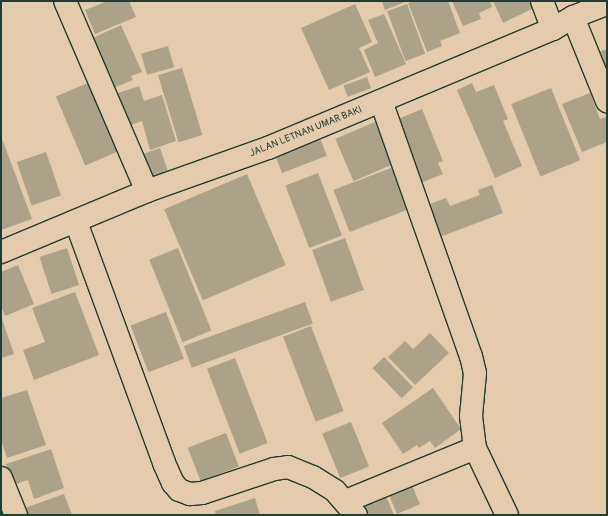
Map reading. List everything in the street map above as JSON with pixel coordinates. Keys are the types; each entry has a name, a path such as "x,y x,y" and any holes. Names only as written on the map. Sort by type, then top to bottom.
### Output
{"street":[{"path":"65,1 147,191"},
{"path":"542,1 553,29"},
{"name":"JALAN LETNAN UMAR BAKI","path":"1,252 76,222 147,191 268,148 553,29 573,17 607,4"},
{"path":"573,17 607,101"},
{"path":"381,101 471,356 475,373 471,416 475,448 507,515"},
{"path":"76,222 164,463 179,490 190,494 202,493 274,469 288,467 313,477 351,508 475,448"},
{"path":"1,478 16,515"}],"building":[{"path":"108,1 129,1 136,17 95,34 85,10"},
{"path":"382,1 407,1 385,10"},
{"path":"414,1 448,1 460,33 440,41 442,46 427,52 408,3"},
{"path":"452,1 490,1 492,7 479,13 481,19 463,26"},
{"path":"493,1 533,1 536,7 503,23"},
{"path":"355,4 372,42 359,48 370,72 329,90 301,28"},
{"path":"407,4 425,54 405,61 387,11"},
{"path":"384,14 406,64 375,77 364,50 378,43 368,20"},
{"path":"121,25 142,72 131,76 133,80 108,90 86,41"},
{"path":"168,46 174,67 147,75 141,54"},
{"path":"607,49 607,98 590,55"},
{"path":"182,68 202,135 179,142 158,75"},
{"path":"367,77 371,88 348,97 344,86"},
{"path":"90,82 119,151 85,165 56,96"},
{"path":"472,83 476,92 494,85 508,119 503,121 522,166 495,178 457,90"},
{"path":"139,86 144,101 162,95 176,141 150,150 142,121 128,126 118,93"},
{"path":"551,88 580,160 540,176 511,104"},
{"path":"590,93 600,119 607,117 607,142 582,152 562,104"},
{"path":"422,109 443,161 438,163 443,174 418,184 393,121"},
{"path":"375,122 393,164 353,181 335,139"},
{"path":"1,136 32,219 1,230"},
{"path":"320,138 327,156 282,173 275,155"},
{"path":"160,148 168,171 146,178 138,155"},
{"path":"46,152 61,195 32,206 17,162"},
{"path":"396,166 412,208 350,232 333,190"},
{"path":"318,173 342,236 309,248 285,186"},
{"path":"247,174 286,265 203,300 164,209"},
{"path":"492,185 503,213 440,237 427,205 446,198 450,206 480,195 478,190"},
{"path":"345,238 364,290 331,302 312,250"},
{"path":"67,248 79,285 51,294 39,257"},
{"path":"178,248 211,331 183,342 149,260"},
{"path":"18,265 34,304 5,316 1,306 1,272"},
{"path":"75,292 99,355 34,380 23,350 45,342 32,308"},
{"path":"305,302 313,324 192,368 184,346"},
{"path":"166,312 184,359 148,372 131,326"},
{"path":"1,316 14,354 1,358"},
{"path":"311,326 344,411 316,422 283,337"},
{"path":"430,333 449,353 415,385 388,357 405,341 413,349"},
{"path":"384,357 413,387 402,398 372,368"},
{"path":"235,358 268,443 240,454 207,369"},
{"path":"433,388 461,429 435,448 430,441 419,448 417,445 403,454 382,423"},
{"path":"27,390 46,445 7,458 1,440 1,398"},
{"path":"351,422 369,467 340,478 322,434"},
{"path":"226,433 239,467 201,481 188,448"},
{"path":"51,449 64,488 34,499 28,480 13,485 6,464"},
{"path":"411,483 420,504 397,514 388,493"},
{"path":"64,494 72,515 27,515 25,508"},
{"path":"385,494 394,515 367,515 362,504"},
{"path":"255,498 260,515 216,515 215,511"}]}
